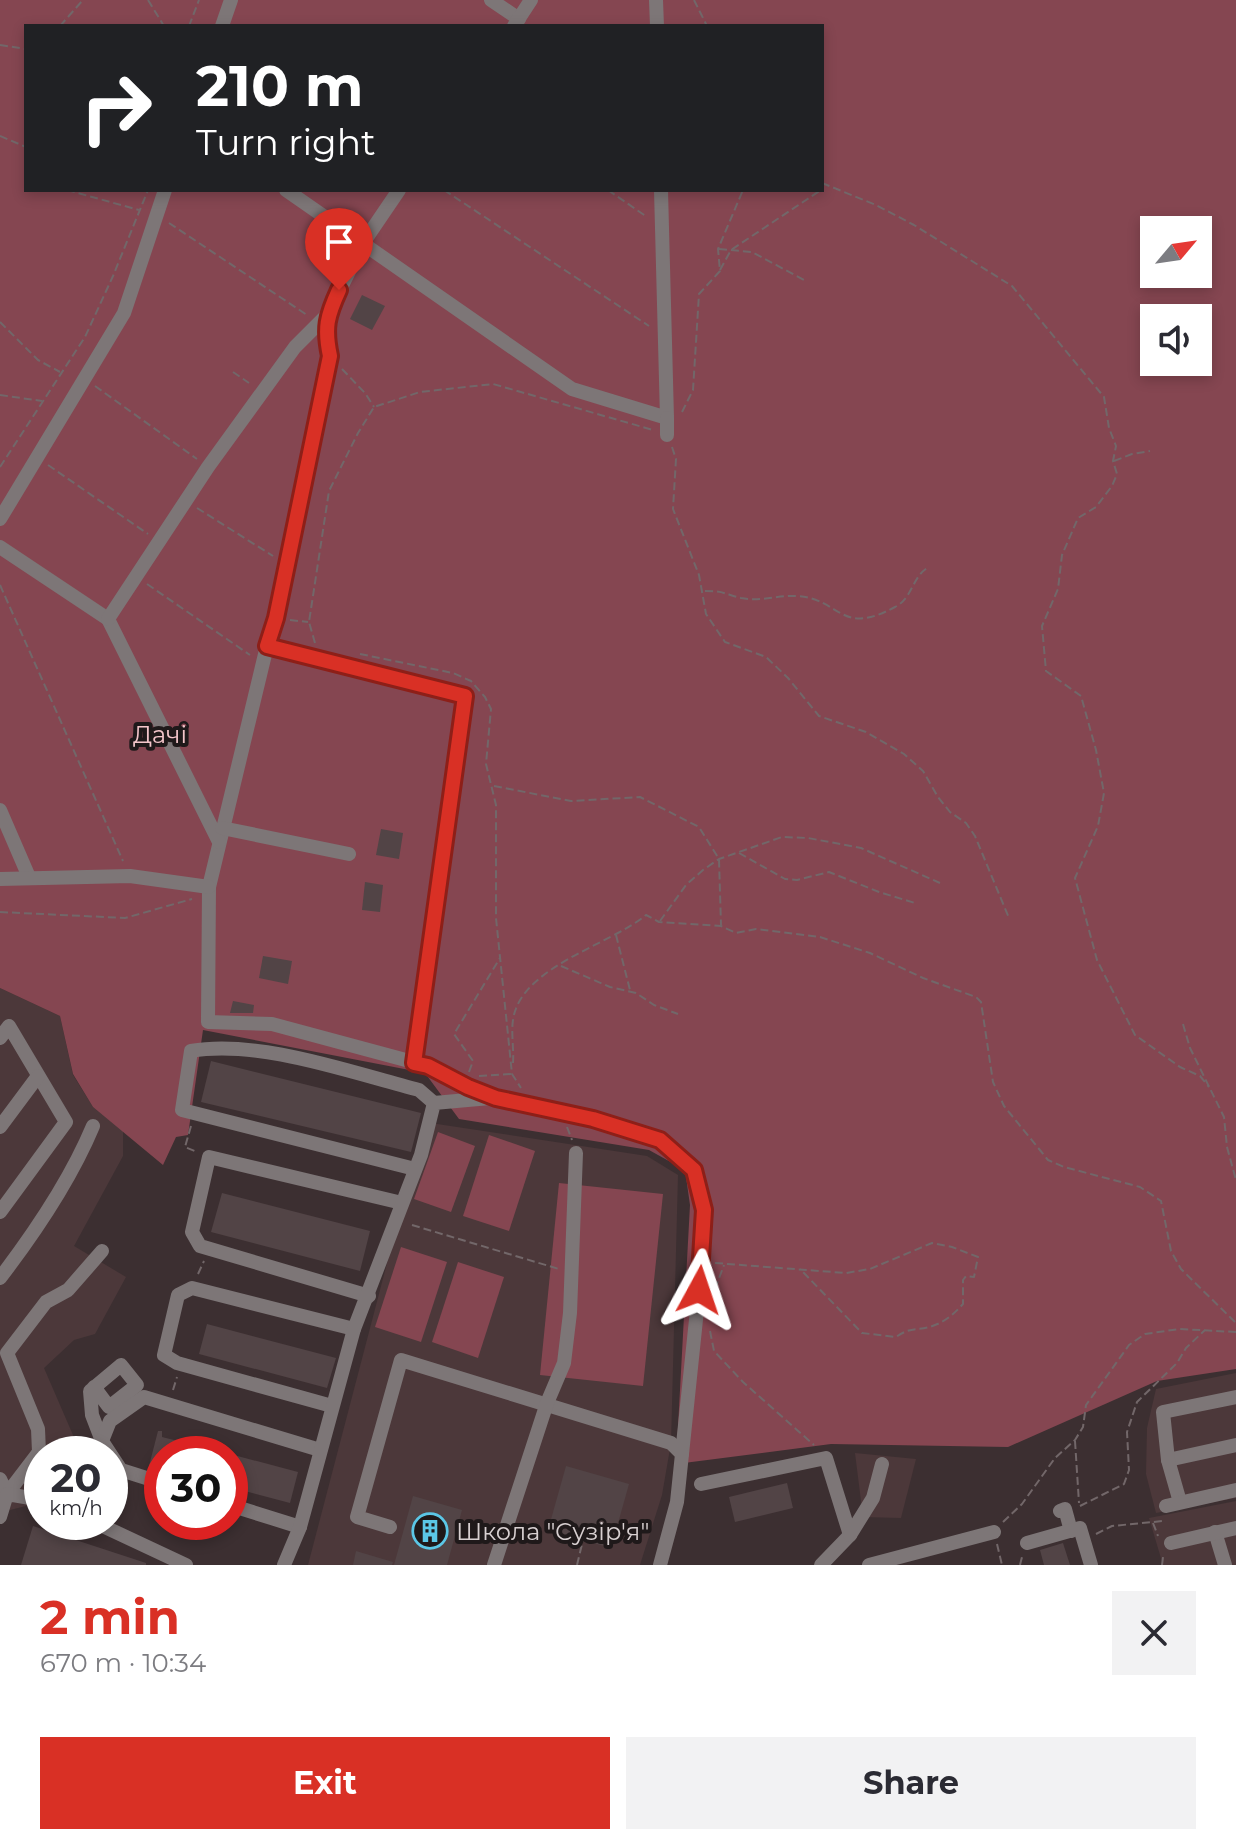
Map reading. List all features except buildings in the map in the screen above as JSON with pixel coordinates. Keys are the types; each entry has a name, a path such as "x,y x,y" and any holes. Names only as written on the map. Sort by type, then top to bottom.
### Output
{"street":[{"path":"223,24 231,0"},
{"path":"491,0 516,23 531,0"},
{"path":"656,0 657,24"},
{"path":"0,519 124,313 164,192"},
{"path":"289,192 572,389 667,418"},
{"path":"108,619 208,467 295,347 323,318 363,243 398,192"},
{"path":"661,192 667,435"},
{"path":"323,318 330,356 276,618 209,887 208,1022 272,1024 421,1065 496,1098 562,1112 660,1140 694,1170 704,1210 702,1262 676,1449 677,1502 660,1565"},
{"path":"0,547 108,619 220,835"},
{"path":"267,646 465,696 421,1065"},
{"path":"0,810 29,877"},
{"path":"220,835 349,854"},
{"path":"0,879 130,876 209,887"},
{"path":"0,1038 9,1026 66,1122 0,1212"},
{"path":"415,1169 182,1110 191,1051 212,1047 278,1055 419,1090 434,1103 496,1098"},
{"path":"0,1127 38,1076"},
{"path":"284,1565 300,1527 354,1329 415,1169 434,1103"},
{"path":"0,1278 78,1162 93,1126"},
{"path":"494,1565 547,1403 564,1363 576,1153"},
{"path":"369,1296 200,1246 192,1232 209,1157 402,1203"},
{"path":"0,1517 7,1494 39,1452 38,1429 7,1353 46,1302 68,1290 102,1251"},
{"path":"332,1406 181,1365 164,1355 178,1295 192,1288 354,1329"},
{"path":"390,1527 357,1517 401,1360 532,1402 547,1403 676,1449"},
{"path":"94,1387 90,1391 92,1415 100,1436"},
{"path":"104,1436 110,1421 144,1397 320,1450"},
{"path":"1236,1397 1163,1412 1171,1509 1236,1490"},
{"path":"1168,1460 1236,1445"},
{"path":"701,1484 826,1458 850,1535"},
{"path":"821,1565 850,1535 873,1498 882,1464"},
{"path":"0,1479 7,1494"},
{"path":"7,1494 24,1497"},
{"path":"1060,1511 1065,1509 1071,1531"},
{"path":"248,1511 300,1527"},
{"path":"1027,1543 1080,1528 1091,1565"},
{"path":"1171,1543 1236,1528"},
{"path":"869,1565 994,1532"},
{"path":"1215,1532 1225,1565"},
{"path":"128,1538 186,1565"}],"path":[{"path":"62,24 83,0"},
{"path":"148,0 163,24"},
{"path":"190,24 199,0"},
{"path":"694,0 706,24"},
{"path":"0,45 24,49"},
{"path":"0,136 24,146"},
{"path":"824,184 876,205 914,225 1012,286 1104,397 1109,428 1116,446 1113,461 1117,474 1096,507 1078,518 1062,555 1058,589 1042,626 1046,671 1081,696 1104,793 1098,826 1075,878 1097,960 1135,1035 1180,1067 1200,1076 1209,1087"},
{"path":"74,192 140,210"},
{"path":"0,467 85,337 147,192"},
{"path":"447,192 646,326 665,326"},
{"path":"611,192 662,227"},
{"path":"720,271 718,249 742,192"},
{"path":"667,435 693,390 699,294 720,271 731,250 818,192"},
{"path":"156,213 323,318"},
{"path":"718,249 752,252 804,280"},
{"path":"0,322 38,360 62,373"},
{"path":"330,356 374,407"},
{"path":"233,372 263,393"},
{"path":"84,379 208,467"},
{"path":"316,644 309,622 329,491 374,407 420,392 493,384 667,435"},
{"path":"0,395 43,401"},
{"path":"667,435 676,459 673,509 704,591 706,614 725,642 766,657 819,716 866,732 904,754 923,771 938,797 950,812 966,823 975,836 1009,918"},
{"path":"1113,461 1150,451"},
{"path":"36,457 159,542"},
{"path":"186,501 287,565"},
{"path":"704,591 725,591 740,598 796,596 818,602 850,618 864,620 898,606 911,593 917,575 929,567"},
{"path":"136,576 263,663"},
{"path":"0,585 130,876"},
{"path":"276,618 309,622"},
{"path":"359,654 453,673 471,681 491,709 486,764 496,805 496,918 512,1074 532,1106"},
{"path":"491,786 571,801 640,797 699,827 719,859 721,926"},
{"path":"659,922 686,885 719,859 782,837 808,838 861,848 940,883"},
{"path":"738,853 785,879 797,880 829,872 915,903"},
{"path":"0,912 125,918 202,895 209,887"},
{"path":"512,1074 513,1021 520,997 560,965 646,915 659,922 721,926 736,933 756,929 800,933 870,953 923,978 976,997 981,1002 993,1082 1004,1106 1028,1138 1048,1160 1140,1187 1161,1201 1171,1251 1181,1269 1236,1323"},
{"path":"616,935 630,991"},
{"path":"501,957 454,1034 473,1061 468,1077 512,1074"},
{"path":"560,965 610,987 630,991 678,1014"},
{"path":"1183,1024 1190,1048 1224,1117 1227,1147 1236,1180"},
{"path":"562,1112 576,1153"},
{"path":"194,1114 185,1147 209,1157"},
{"path":"409,1224 571,1273"},
{"path":"702,1262 800,1269 846,1273 870,1269 932,1243 978,1257 974,1277 966,1276 963,1280 963,1304 951,1316 933,1326 905,1329 896,1337 862,1333 800,1269"},
{"path":"192,1288 210,1249"},
{"path":"713,1294 724,1264"},
{"path":"1002,1565 994,1532 1022,1504 1055,1458 1075,1440 1083,1427 1086,1405 1129,1345 1145,1334 1179,1329 1236,1332"},
{"path":"1075,1440 1079,1507 1124,1484 1129,1470 1127,1432 1137,1402 1177,1363 1186,1348 1205,1329"},
{"path":"710,1332 714,1351 826,1458"},
{"path":"169,1404 181,1365"},
{"path":"1084,1540 1112,1526 1171,1509"},
{"path":"577,1565 583,1540"}],"shaded area":[{"path":"0,988 60,1016 73,1075 93,1107 123,1131 123,1156 74,1246 126,1277 95,1334 74,1340 44,1368 73,1436 24,1436 24,1506 10,1510 0,1503"},
{"path":"424,1122 647,1156 678,1175 671,1443 662,1495 640,1565 308,1565"},
{"path":"1236,1373 1236,1498 1156,1513 1146,1474 1147,1428 1156,1389"},
{"path":"855,1453 916,1459 901,1518 863,1517"},
{"path":"1236,1501 1236,1565 1163,1565 1149,1518"}],"green space":[{"name":"Дачі","path":"0,0 1236,0 1236,1369 1157,1381 1008,1447 831,1444 676,1464 690,1205 685,1170 649,1150 459,1119 425,1073 203,1030 188,1135 176,1137 163,1165 93,1107 73,1074 60,1016 0,988"},
{"path":"438,1132 475,1146 451,1212 414,1199"},
{"path":"489,1135 535,1151 509,1231 463,1216"},
{"path":"559,1183 663,1194 643,1386 540,1375"},
{"path":"401,1247 447,1262 421,1342 375,1327"},
{"path":"458,1262 504,1277 478,1358 432,1342"}],"place":[{"name":"Школа \"Сузір'я\"","path":"430,1531"}],"route":[{"path":"339,290 328,314 326,338 330,356 276,618 267,646 465,696 414,1063 428,1066 496,1098 593,1119 660,1140 694,1170 704,1210 699,1290"}]}
